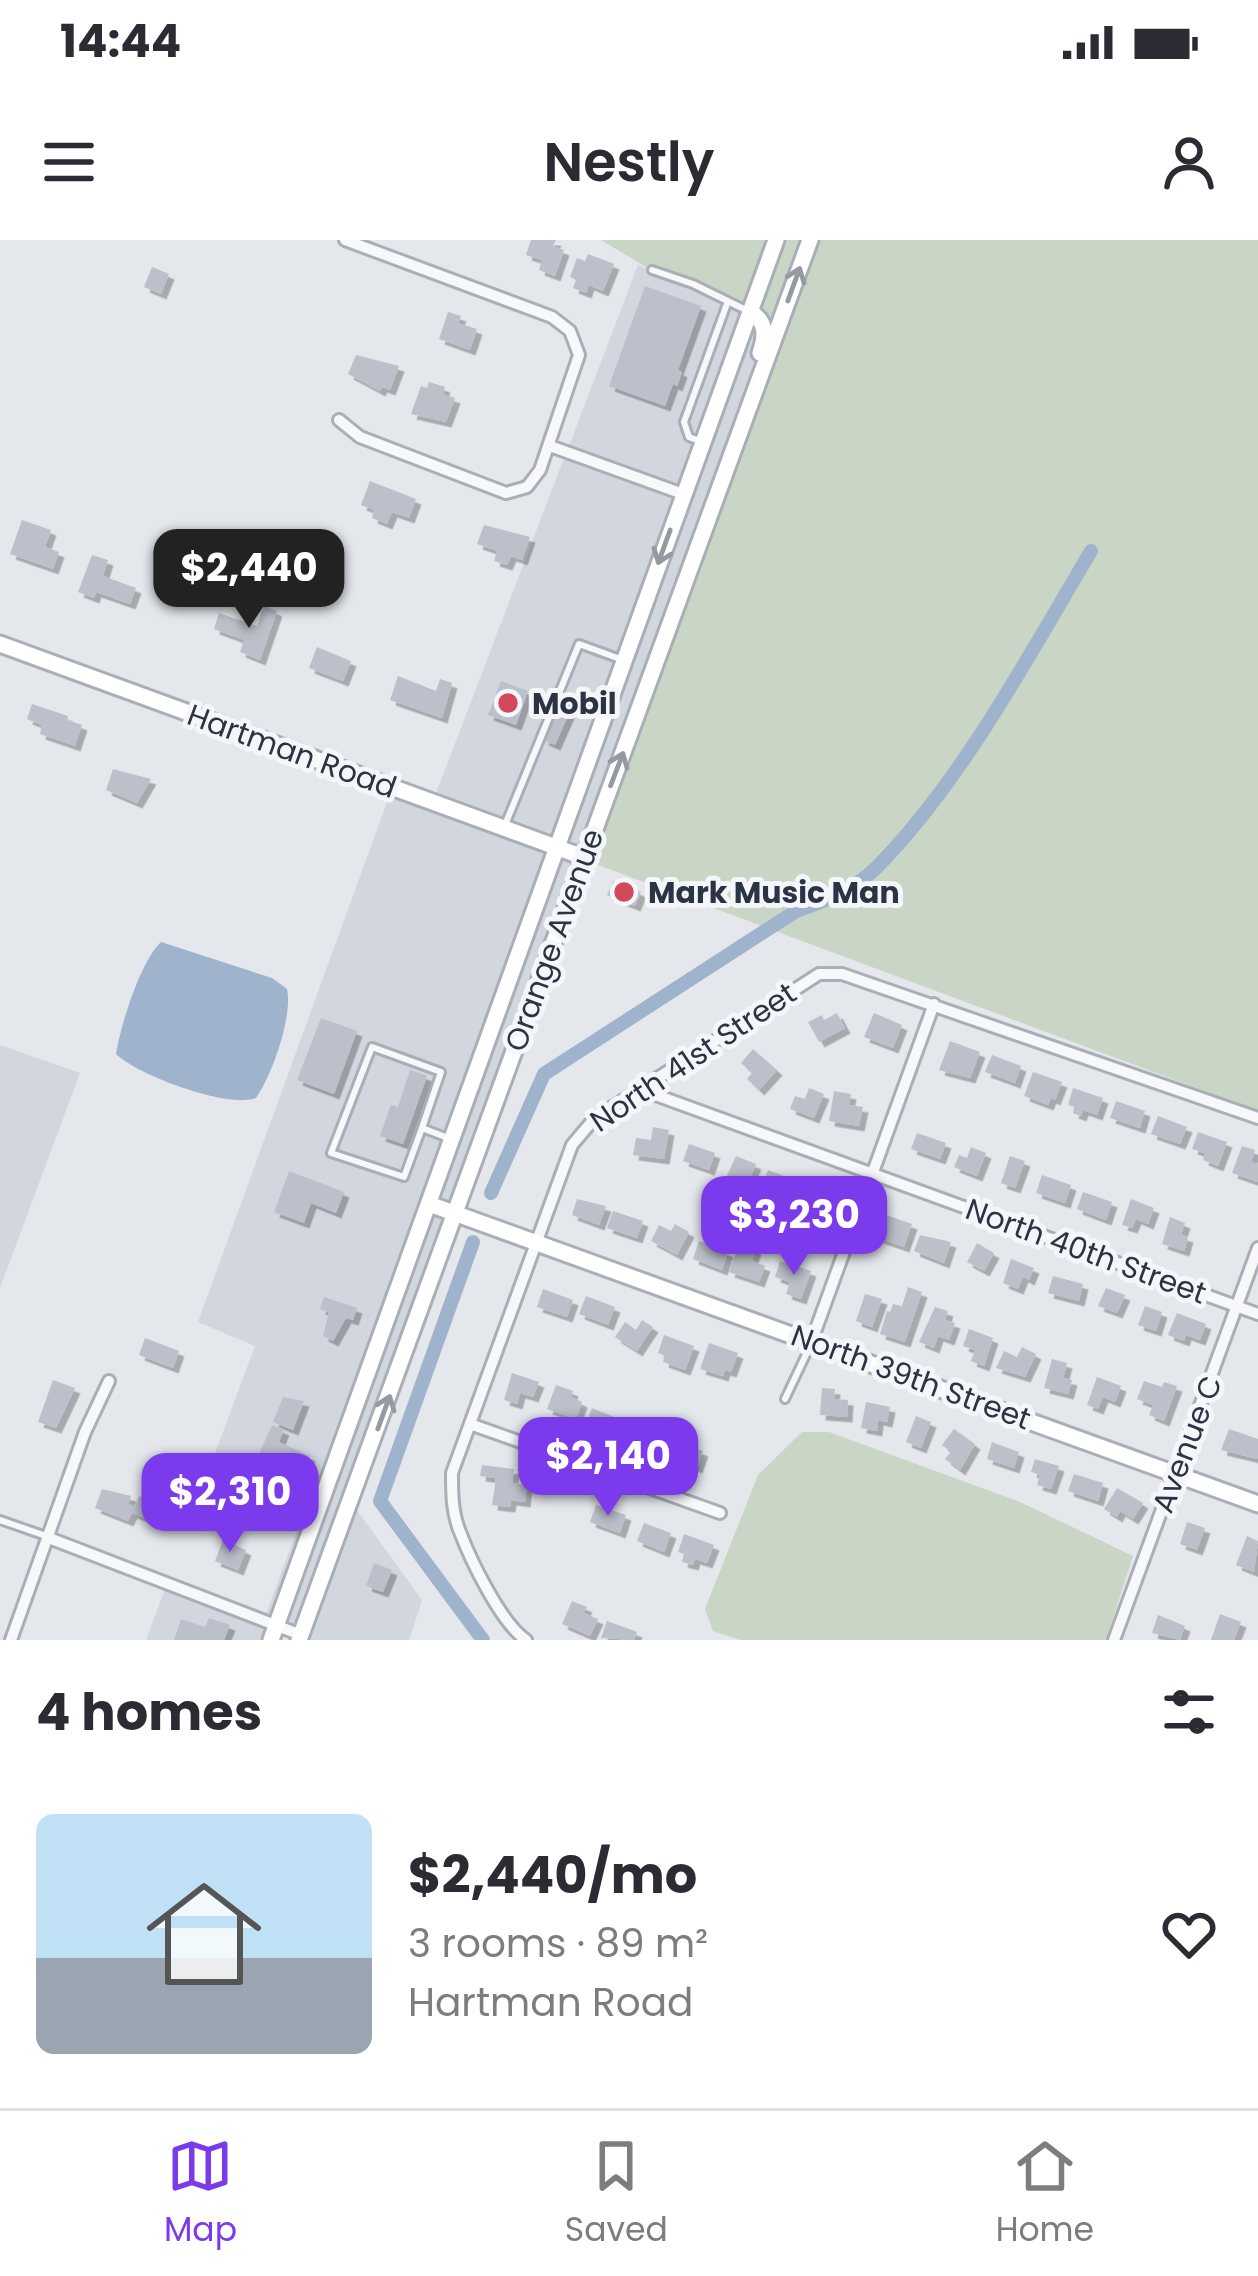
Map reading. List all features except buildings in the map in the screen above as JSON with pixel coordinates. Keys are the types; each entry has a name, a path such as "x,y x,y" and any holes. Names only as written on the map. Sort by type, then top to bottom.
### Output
{"main road":[{"name":"Orange Avenue","path":"274,1633 776,240"},
{"name":"Orange Avenue","path":"300,1637 810,240"},
{"path":"732,452 730,438 764,341 763,325 750,311"},
{"name":"Hartman Road","path":"0,644 584,857"},
{"name":"North 39th Street","path":"429,1204 1258,1504"}],"street":[{"path":"339,420 360,437 506,493 527,487 540,470 579,355 570,332 553,317 345,240"},
{"path":"550,446 683,494"},
{"name":"North 41st Street","path":"526,1640 510,1627 456,1517 452,1473 572,1145 594,1119 819,974 842,974 934,1004 1258,1118"},
{"path":"812,1340 934,1004"},
{"name":"North 40th Street","path":"643,1090 1258,1314"},
{"name":"Avenue C","path":"1114,1640 1258,1248"},
{"path":"11,1640 85,1432 109,1381"},
{"path":"470,1424 720,1513"},
{"path":"50,1538 274,1633 300,1637"}],"lane":[{"path":"652,270 750,311"},
{"path":"702,442 686,434 684,422 728,301"},
{"path":"503,828 579,644 623,660"},
{"path":"372,1047 441,1072 422,1128 404,1178 332,1153 372,1047"},
{"path":"422,1128 452,1139"},
{"path":"785,1400 812,1340"},
{"path":"0,1520 50,1538"}],"shaded area":[{"path":"638,265 744,305 678,485 569,446"},
{"path":"758,310 772,315 579,848 565,843"},
{"path":"564,458 674,498 551,838 435,796"},
{"path":"390,794 546,851 272,1616 266,1614 311,1492 214,1456 255,1346 198,1322"},
{"path":"560,856 574,861 451,1205 438,1200"},
{"path":"0,1045 80,1073 0,1288"},
{"path":"433,1213 446,1217 297,1626 286,1622"},
{"path":"356,1509 422,1600 409,1640 307,1640"},
{"path":"165,1589 267,1629 263,1640 146,1640"}],"green space":[{"path":"601,240 768,240 744,305 651,270"},
{"path":"784,240 802,240 608,774 772,316 758,310"},
{"path":"818,240 1258,240 1258,1111 590,862"},
{"path":"802,1432 829,1432 1020,1502 1133,1556 1106,1640 741,1640 713,1631 705,1609 758,1475"}],"water":[{"path":"161,942 272,978 287,989 280,1045 256,1098 225,1099 183,1088 116,1054 139,978"}],"waterway":[{"path":"491,1193 544,1074 796,911 839,894 877,867 966,757 1091,551"},
{"path":"473,1242 380,1501 483,1640"}],"place":[{"name":"Mobil","path":"508,703"},
{"name":"Mark Music Man","path":"624,892"}]}
